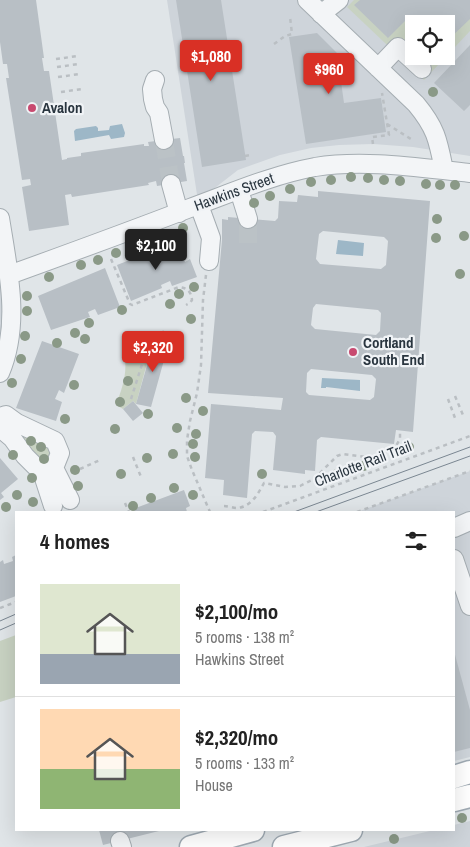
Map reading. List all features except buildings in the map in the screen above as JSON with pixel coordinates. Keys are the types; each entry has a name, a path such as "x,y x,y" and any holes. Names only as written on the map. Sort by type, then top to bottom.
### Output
{"main road":[{"path":"455,777 470,772"},
{"path":"455,800 470,796"},
{"path":"284,847 347,831"},
{"path":"191,847 246,837"}],"street":[{"path":"307,0 416,104 426,116 434,128 444,170"},
{"path":"321,14 339,0"},
{"path":"378,68 398,47 422,69"},
{"path":"159,113 164,140"},
{"name":"Hawkins Street","path":"9,274 89,247 285,174 317,167 349,164 374,164 470,173"},
{"path":"171,184 179,213"},
{"path":"239,190 248,219"},
{"path":"199,205 211,238 208,261"},
{"path":"0,218 9,274 11,310 9,346 0,373"},
{"path":"0,417 6,415 17,423 55,442 60,453 43,476 61,503"},
{"path":"0,428 12,438 35,466 49,469"},
{"path":"455,528 470,521"},
{"path":"455,562 470,606"}],"path":[{"path":"274,44 285,36 292,34 290,17"},
{"path":"56,59 78,56"},
{"path":"57,67 79,64"},
{"path":"58,76 80,74"},
{"path":"61,92 82,89"},
{"path":"373,144 372,137 389,135 382,92"},
{"path":"387,124 414,141"},
{"path":"245,156 251,155"},
{"path":"111,259 130,304 132,305 179,287 188,290 192,295 192,300 186,305"},
{"path":"208,261 203,300 201,365 190,421 187,448 192,470 210,511"},
{"path":"131,399 151,336 164,332"},
{"path":"456,396 463,415"},
{"path":"448,400 455,418"},
{"path":"224,506 236,508 252,502 264,483 285,487 306,484 314,479 337,456 343,454 372,458 382,454 396,446 400,439 400,431"},
{"name":"Charlotte Rail Trail","path":"267,511 470,436"},
{"path":"134,457 141,477"},
{"path":"80,469 100,460"},
{"path":"360,511 470,471"},
{"path":"125,502 129,511"},
{"path":"0,608 15,602"}],"shaded area":[{"path":"167,0 470,0 470,156 413,147 373,144 339,145 311,148 280,155 238,170 198,201"},
{"path":"0,257 8,311 0,362"},
{"path":"470,471 470,757 455,761 455,511 360,511"},
{"path":"470,821 470,847 364,847 430,831 455,831 455,825"}],"green space":[{"path":"354,0 470,0 470,31 455,47 455,15 405,15 405,62 347,7"},
{"path":"408,65 438,65 424,80"},
{"path":"143,350 150,352 136,404 133,401 123,409 116,405 122,389 125,360 136,358"},
{"path":"1,420 50,446 51,459 43,464"},
{"path":"15,635 15,697 0,702 0,641"}],"water":[{"path":"122,124 125,133 124,137 111,139 109,135 75,141 74,131 76,129 96,126 98,131 109,130 110,126"},
{"path":"338,240 364,243 363,256 336,254"},
{"path":"322,378 360,380 360,391 321,388"}],"tunnel":[{"path":"164,140 171,184"},
{"path":"248,219 248,243"}],"tram line":[{"path":"297,511 470,447"},
{"path":"319,511 470,456"},
{"path":"0,621 15,614"},
{"path":"0,630 15,623"}],"place":[{"name":"Avalon","path":"32,108"},
{"name":"Cortland South End","path":"353,352"}]}
